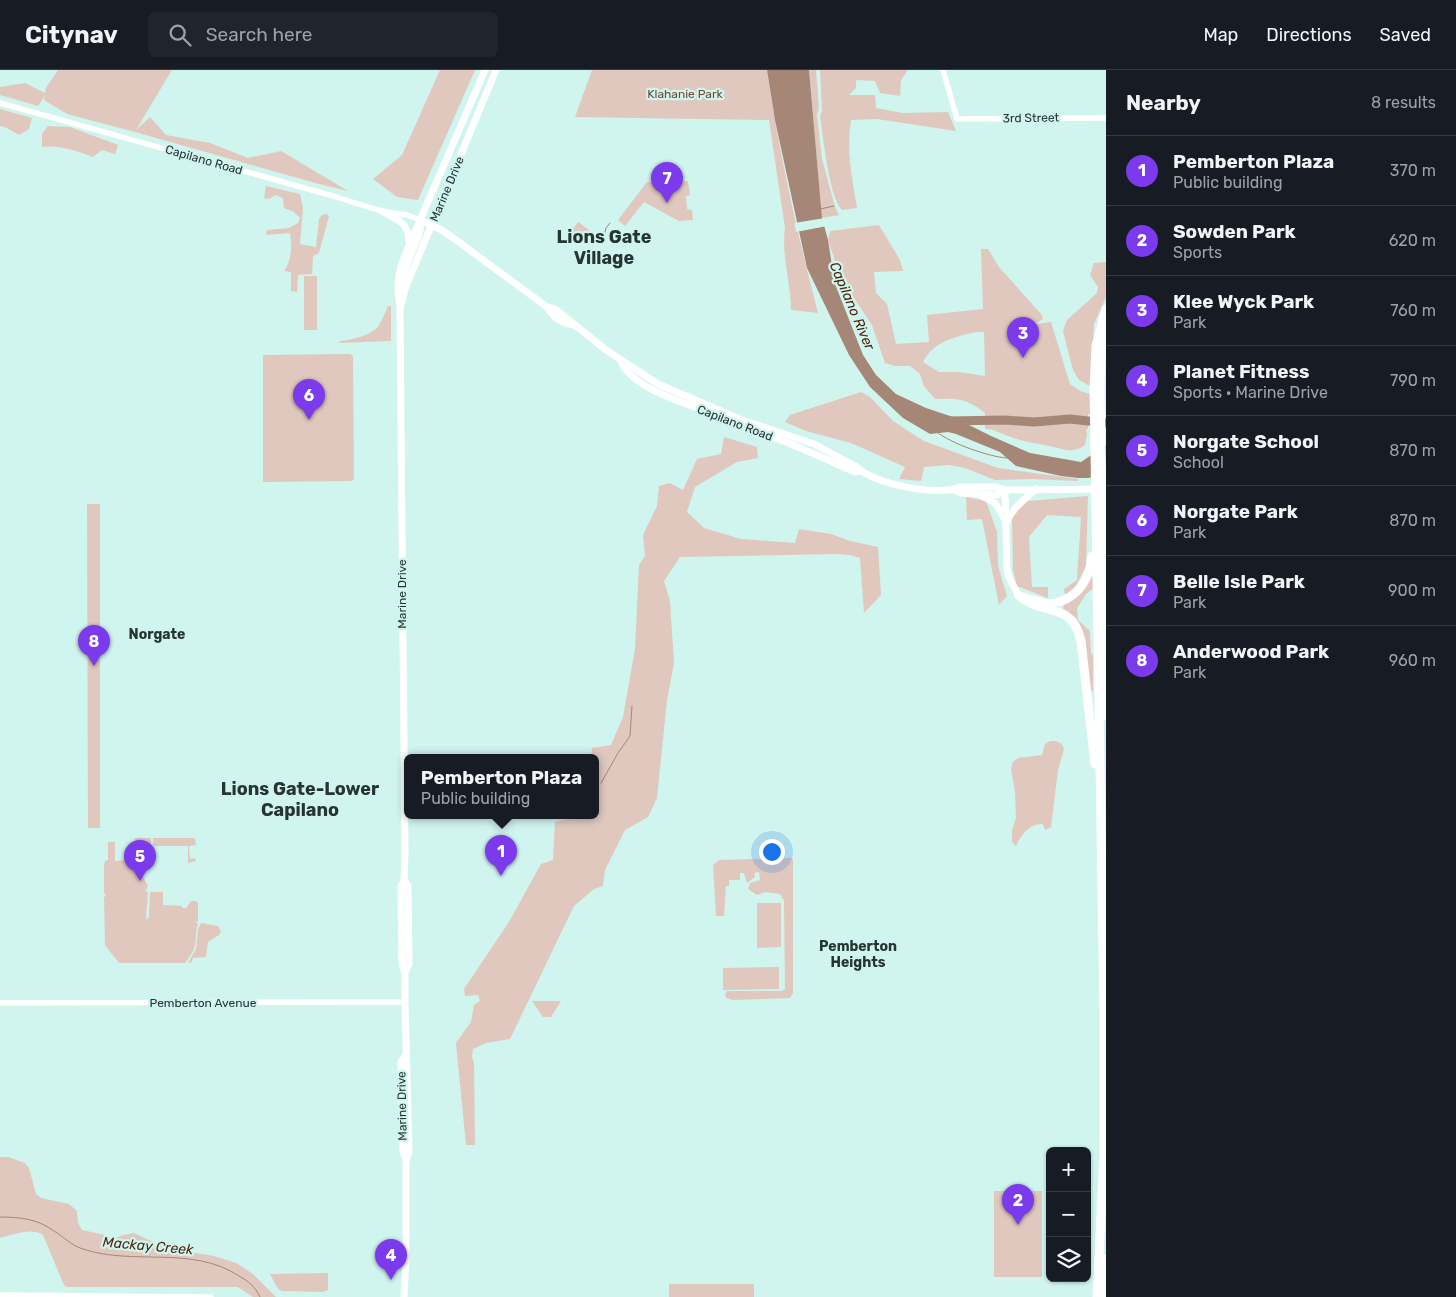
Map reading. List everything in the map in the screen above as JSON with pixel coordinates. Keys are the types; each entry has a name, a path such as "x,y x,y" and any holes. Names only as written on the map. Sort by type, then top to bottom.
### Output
{"highway":[{"path":"1097,1297 1104,1128 1097,339 1106,309"},
{"path":"1098,373 1106,329"},
{"path":"1099,510 1106,546"},
{"path":"1059,602 1076,593 1087,577 1092,562 1099,510"},
{"path":"1099,510 1106,716"},
{"path":"1018,595 1039,608 1056,610 1066,616 1074,623 1080,634 1094,751 1102,864"},
{"path":"1104,1297 1106,1259"}],"main road":[{"name":"Marine Drive","path":"404,1297 406,1159 402,1152 401,1062 406,1054 405,972 409,964 408,886 404,880 400,309 396,292 400,269 409,244 485,70"},
{"name":"Marine Drive","path":"400,309 405,289 496,70"},
{"path":"381,211 405,226 408,232 409,244"},
{"name":"Capilano Road","path":"420,220 446,233 547,307 555,309 569,318 574,326 658,384 742,420 814,444 861,471 891,484 906,488 955,490 961,493 978,494 997,495 1005,490"},
{"path":"405,289 404,273 420,232 422,224 420,220"},
{"name":"Capilano Road","path":"547,307 552,316 564,324 574,326"},
{"name":"Capilano Road","path":"620,359 622,366 640,382 668,398 804,450 855,472 861,471"},
{"path":"668,398 674,396 705,408 712,407"},
{"name":"Capilano Road","path":"955,490 960,487 996,487 1005,490 1106,490"},
{"path":"1006,526 1015,507 1036,489"},
{"path":"1005,490 1007,568 1018,595 1048,603 1059,602"},
{"path":"978,494 995,503 1001,512 1006,526"},
{"path":"1013,583 1033,599"}],"street":[{"name":"3rd Street","path":"943,70 957,119 1106,118"},
{"name":"Capilano Road","path":"0,103 334,196 381,211 407,215 420,220"},
{"name":"Pemberton Avenue","path":"0,1003 405,1002"},
{"path":"0,1295 211,1297"}],"green space":[{"path":"58,70 172,70 136,130 150,117 166,135 210,143 248,158 281,151 348,191 67,114 44,100 45,95 38,106 0,95 0,87 25,83 45,93 46,88"},
{"path":"440,70 475,70 418,200 397,197 373,179 402,155"},
{"name":"Klahanie Park","path":"592,70 767,70 789,192 818,313 791,310 784,248 785,228 769,120 575,117"},
{"path":"809,70 816,70 819,108 817,115 822,159 835,207 839,215 822,218"},
{"path":"820,70 908,70 901,80 900,96 880,93 875,81 856,80 856,88 849,95 875,95 876,108 903,113 948,112 956,131 877,119 851,120 849,153 857,208 842,210 837,203 830,180 825,151 820,116 822,111"},
{"path":"0,109 32,118 29,129 19,135 0,126"},
{"path":"48,126 70,127 118,145 115,154 102,150 93,157 62,148 42,147 42,134"},
{"path":"688,181 690,195 686,196 687,209 692,210 693,220 679,221 644,202 625,226 618,220 647,182"},
{"path":"266,186 300,194 303,208 300,244 316,247 319,219 322,215 327,214 329,216 319,253 313,256 312,274 298,275 297,292 291,291 291,272 284,271 291,253 290,233 266,235 267,230 289,228 298,223 300,218 294,212 284,208 283,198 275,195 269,199 264,198"},
{"path":"578,222 589,230 579,245 568,236"},
{"path":"879,225 900,260 903,271 874,272 876,293 887,304 896,344 929,342 927,315 983,309 981,249 988,249 999,267 1042,315 1043,319 1037,323 1026,319 1010,328 1051,322 1070,384 1080,391 1090,394 1090,414 1088,414 1085,445 1076,450 1067,450 1020,440 985,429 985,413 972,404 961,400 935,399 924,386 920,374 910,366 895,366 885,363 872,325 841,279 828,240 830,231","holes":["976,332 984,332 985,376 959,372 939,372 923,362 933,349 946,341"]},
{"path":"1106,262 1106,297 1094,324 1090,386 1079,380 1073,370 1063,331 1067,320 1097,293 1098,287 1090,275 1094,263"},
{"path":"304,276 317,276 317,330 304,330"},
{"path":"388,306 391,306 391,341 339,343 340,341 356,338 376,329"},
{"path":"350,354 353,356 354,479 352,481 263,482 263,355"},
{"path":"861,392 870,397 893,421 924,441 998,468 1078,479 1078,481 995,480 965,468 949,465 924,467 921,481 899,479 905,467 851,443 806,431 785,422 790,415"},
{"path":"724,437 757,447 758,458 737,462 695,487 687,512 704,528 741,539 795,543 799,529 831,534 850,541 878,547 881,595 864,613 860,558 850,555 680,557 664,581 670,601 674,663 667,700 657,798 648,817 625,830 605,870 603,886 594,889 574,906 510,1039 486,1043 473,1049 475,1145 466,1145 456,1043 471,1022 474,1005 480,1001 478,995 465,996 464,989 509,922 541,864 553,860 555,822 569,819 599,819 599,754 591,754 592,748 611,745 623,717 635,649 639,565 645,556 643,535 657,506 659,486 670,483 683,490 697,459 721,454"},
{"path":"1088,496 1086,566 1075,588 1065,595 1064,589 1077,580 1081,517 1047,515 1029,537 1032,587 1048,587 1048,598 1017,586 1013,570 1012,517 1027,501"},
{"path":"966,497 986,501 997,532 998,566 1007,596 999,605 982,519 967,520"},
{"path":"87,504 100,504 100,828 88,828"},
{"path":"1090,577 1095,577 1094,588 1086,594 1077,608 1078,620 1090,631 1091,653 1093,656 1093,691 1089,691 1082,631 1076,618 1063,610 1064,603 1081,594"},
{"path":"1050,741 1062,744 1064,749 1058,770 1051,827 1045,830 1043,824 1034,825 1023,834 1016,846 1012,842 1012,830 1016,818 1015,792 1011,768 1013,762 1018,758 1042,755 1045,744"},
{"path":"135,838 151,838 151,860 141,861 143,862 143,877 148,886 145,891 148,892 146,919 149,916 150,892 163,892 163,905 186,908 191,901 198,903 196,942 185,963 119,963 105,945 104,897 106,896 104,893 104,864 108,860 108,842 115,842 115,861 130,860 131,846 135,846"},
{"path":"153,838 195,838 196,845 189,846 190,859 195,858 196,861 188,863 188,846 153,846"},
{"path":"793,859 793,993 790,998 733,1000 726,998 725,994 727,991 782,991 785,989 784,901 780,894 765,892 757,895 748,889 750,883 760,880 759,872 754,873 755,877 747,883 744,873 740,873 740,880 729,880 729,886 726,886 724,916 716,916 713,865 719,860"},
{"path":"757,903 781,903 781,947 757,948"},
{"path":"201,923 218,926 221,931 219,935 208,942 206,957 193,958 192,962 188,963 196,949 198,930"},
{"path":"779,967 779,989 723,990 723,968"},
{"path":"532,1001 561,1001 551,1017 543,1017"},
{"path":"0,1157 8,1157 25,1163 29,1168 36,1194 41,1198 69,1204 77,1211 78,1223 82,1230 105,1235 113,1239 134,1233 166,1248 214,1256 236,1263 253,1274 276,1297 253,1297 238,1287 67,1287 64,1285 43,1235 28,1232 0,1238"},
{"path":"994,1191 1042,1191 1042,1277 994,1277"},
{"path":"328,1273 328,1290 323,1292 282,1291 278,1289 270,1274"},
{"path":"669,1284 754,1284 754,1297 669,1297"}],"shaded area":[{"path":"767,70 809,70 822,218 828,240 835,284 863,355 876,375 896,394 926,408 953,417 1030,453 1081,462 1106,445 1106,470 1089,478 1078,478 1016,466 1000,452 956,434 948,432 930,434 903,418 870,387 849,355 807,268 775,120"}],"pier":[{"path":"825,218 827,226 796,232 794,223"}],"waterway":[{"path":"820,209 834,206"},
{"path":"599,239 604,236 606,228 610,223"},
{"path":"949,421 1005,420 1034,422 1070,419 1106,423"},
{"path":"937,432 951,441 970,449 1007,458"},
{"path":"601,783 630,736 632,706"},
{"name":"Mackay Creek","path":"0,1217 22,1218 35,1221 48,1227 79,1248 102,1254 182,1258 202,1261 221,1267 249,1282 260,1297"}],"place":[{"name":"Belle Isle Park","path":"667,203"},
{"name":"Klee Wyck Park","path":"1023,358"},
{"name":"Norgate Park","path":"309,420"},
{"name":"Anderwood Park","path":"94,666"},
{"name":"Pemberton Plaza","path":"501,876"},
{"name":"Norgate School","path":"140,881"},
{"name":"Sowden Park","path":"1018,1225"},
{"name":"Planet Fitness","path":"391,1280"}],"district":[{"name":"Lions Gate Village","path":"604,247"},
{"name":"Norgate","path":"157,634"},
{"name":"Lions Gate-Lower Capilano","path":"300,800"},
{"name":"Pemberton Heights","path":"858,954"}],"water label":[{"name":"Capilano River","path":"852,306"}]}
